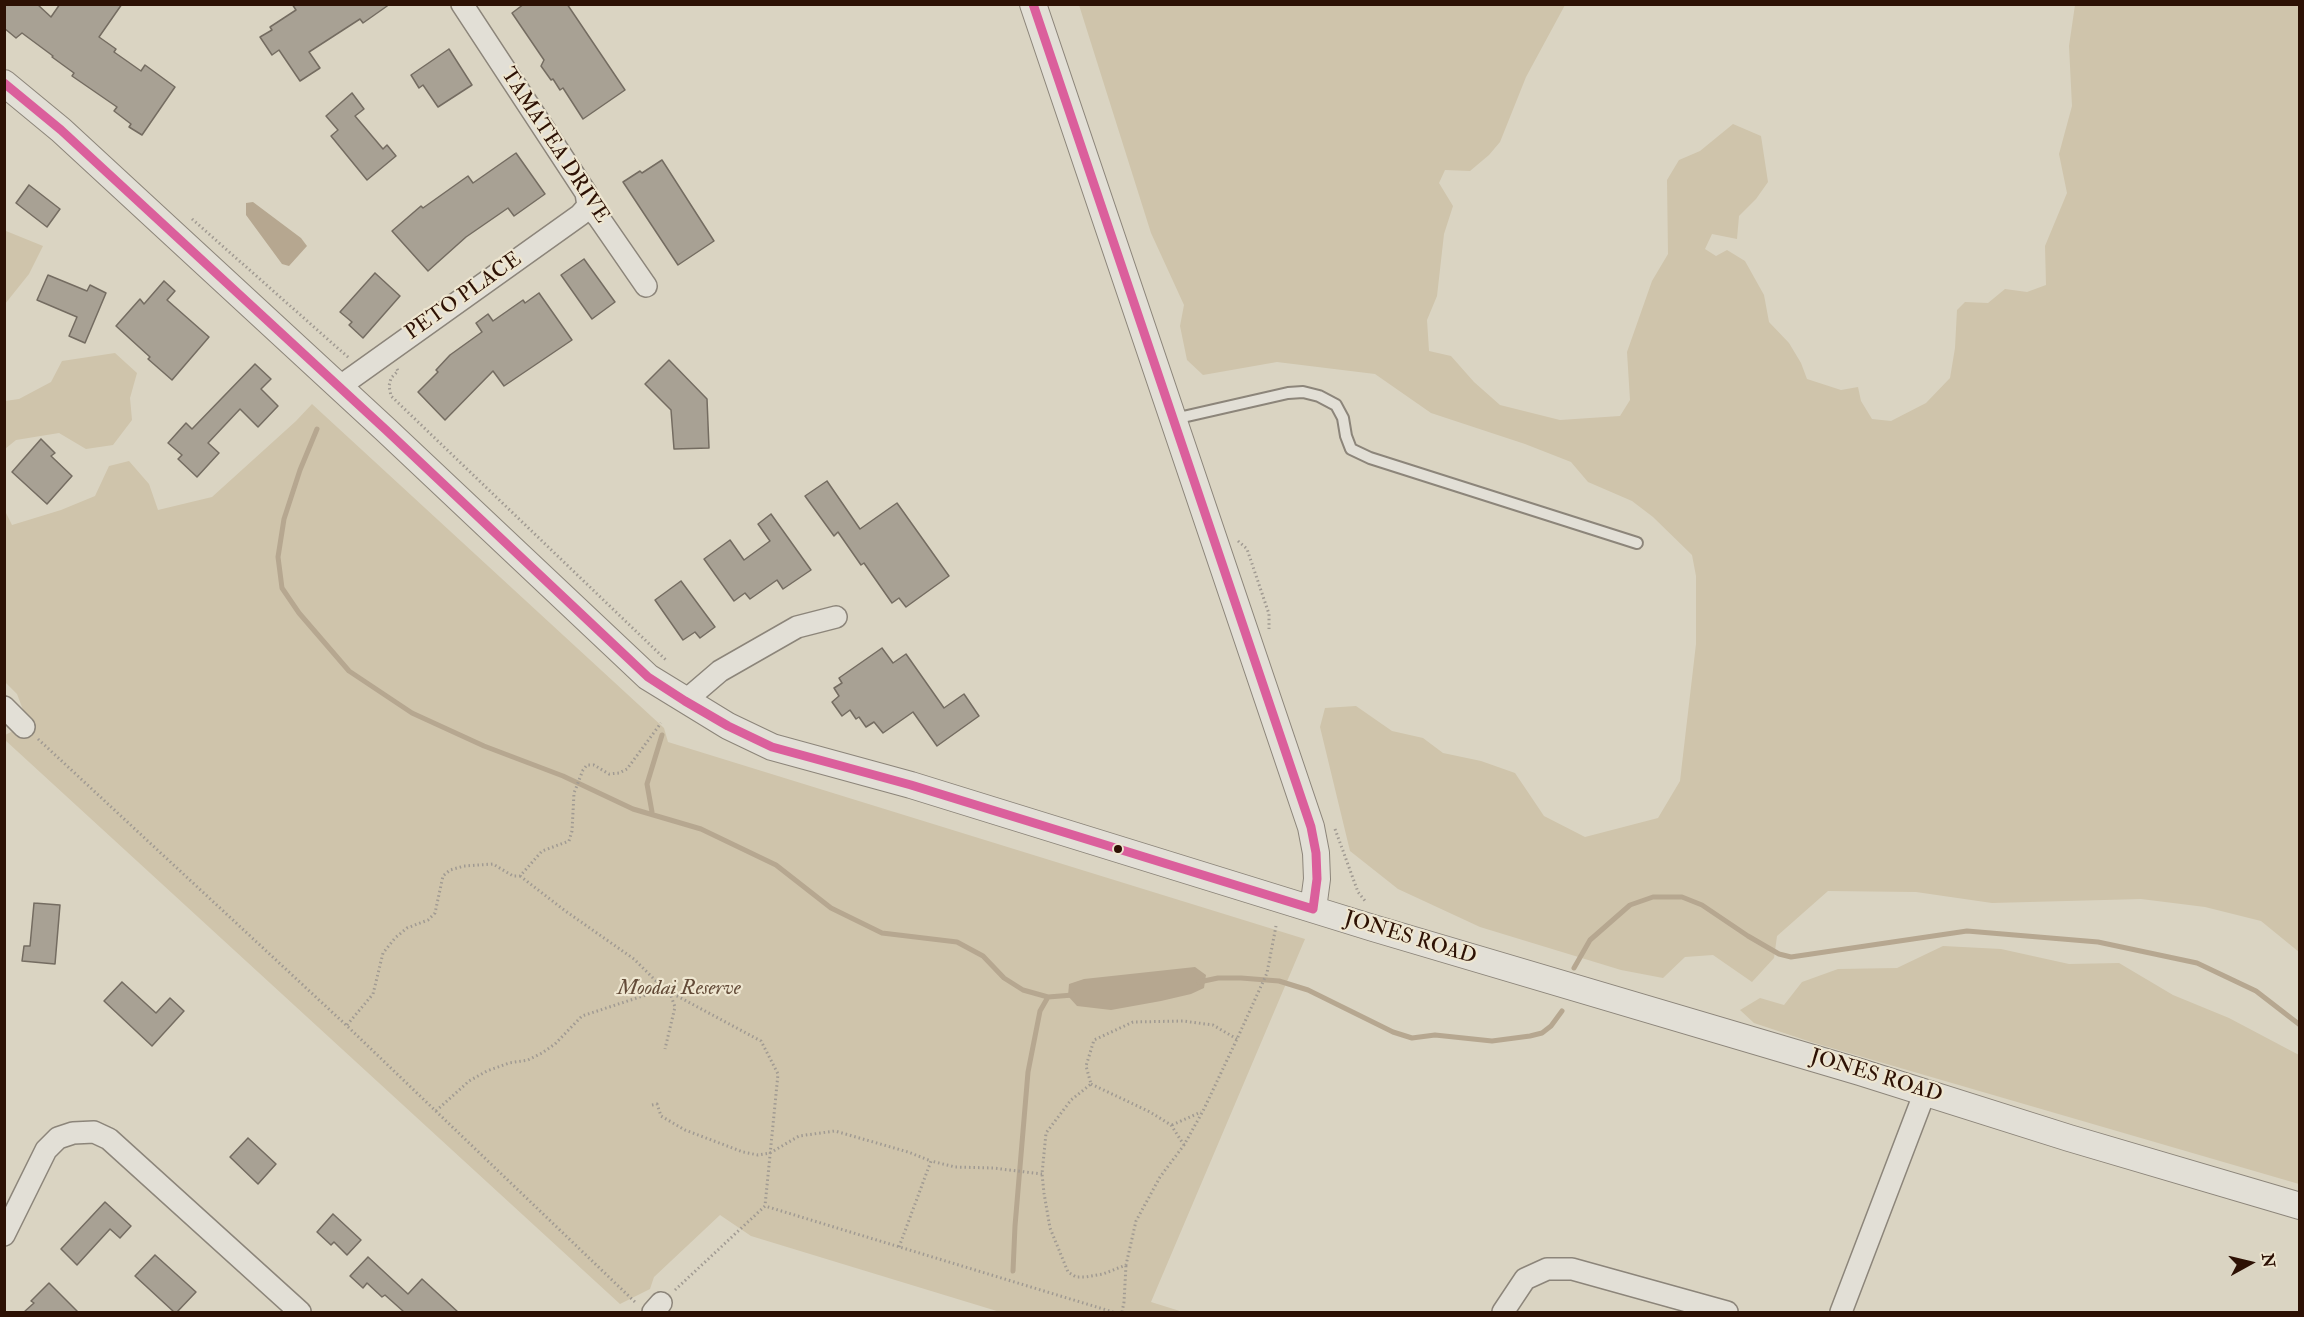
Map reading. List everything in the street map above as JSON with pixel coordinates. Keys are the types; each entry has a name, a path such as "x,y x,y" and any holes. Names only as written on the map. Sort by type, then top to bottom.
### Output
{"street":[{"name":"TAMATEA DRIVE","path":"462,4 586,194 588,206 600,218 646,286"},
{"path":"1033,4 1311,827 1317,862 1317,885 1313,909"},
{"name":"JONES ROAD","path":"4,83 54,124 335,383 648,677 728,726 772,747 911,785 1313,909 2300,1206"},
{"name":"PETO PLACE","path":"335,383 384,354 580,215 588,206"},
{"path":"685,701 720,671 797,627 836,617"},
{"path":"4,707 24,726"},
{"path":"1841,1312 1925,1092"},
{"path":"4,1235 46,1150 58,1138 73,1133 94,1132 109,1139 300,1312"},
{"path":"1503,1312 1525,1279 1547,1269 1572,1269 1727,1312"}],"lane":[{"path":"1173,419 1288,393 1303,392 1319,396 1336,405 1343,418 1351,449 1370,458 1637,543"}],"path":[{"path":"384,354 398,371 391,378 389,386 391,396 669,663"},
{"path":"335,383 350,359 357,358"},
{"path":"520,876 542,851 569,841 572,831 574,794 587,765 594,765 609,774 627,770 662,723"},
{"path":"24,726 436,1111 651,1308 765,1206 778,1074 761,1041 664,989 582,1016 555,1044 542,1053 528,1060 509,1063 487,1071 469,1081 436,1111"},
{"path":"346,1025 373,994 383,953 407,928 428,920 435,913 443,876 450,870 493,864 513,876 520,876 634,959 671,996 675,1007 665,1049"},
{"path":"1122,1312 1125,1302 1126,1264 1136,1221 1161,1177 1184,1145 1238,1039 1267,973 1276,926"},
{"path":"1184,1145 1171,1125 1150,1112 1091,1084 1086,1066 1094,1040 1132,1022 1183,1021 1213,1024 1238,1039"},
{"path":"1091,1084 1071,1100 1046,1133 1042,1174 1050,1228 1068,1272 1076,1277 1086,1278 1103,1274 1126,1264"},
{"path":"652,1105 657,1104 661,1116 685,1130 743,1152 758,1155 770,1153 799,1136 835,1131 956,1167 993,1168 1042,1174"},
{"path":"1171,1125 1203,1111"},
{"path":"899,1247 931,1161"},
{"path":"765,1206 1113,1312"}],"green space":[{"path":"1079,5 1565,5 1526,77 1500,142 1470,171 1445,170 1439,183 1453,206 1444,234 1437,296 1427,320 1429,351 1451,356 1474,382 1500,405 1560,420 1620,416 1630,400 1627,352 1652,281 1668,254 1667,180 1679,160 1700,151 1733,124 1761,136 1768,182 1756,199 1739,216 1737,239 1712,234 1705,249 1716,256 1727,250 1745,261 1764,295 1769,322 1789,343 1807,379 1841,390 1858,387 1861,401 1872,419 1891,421 1926,403 1950,378 1955,348 1957,310 1965,302 1988,303 2005,289 2027,292 2046,285 2045,246 2067,193 2059,154 2072,106 2069,46 2075,5 2299,5 2299,952 2261,921 2205,907 2141,899 1992,903 1916,892 1828,891 1777,936 1774,958 1752,982 1713,955 1685,957 1663,978 1621,970 1480,927 1398,889 1350,851 1320,727 1325,708 1356,706 1392,731 1423,738 1443,753 1481,761 1515,773 1544,816 1585,837 1658,818 1680,781 1696,644 1696,576 1692,555 1653,517 1632,501 1588,482 1571,462 1431,413 1375,374 1277,362 1203,375 1187,360 1180,326 1184,305 1151,233"},
{"path":"6,231 43,246 29,274 5,304"},
{"path":"115,353 137,373 130,398 132,420 113,445 86,449 59,433 16,440 5,449 5,401 19,399 51,382 62,361"},
{"name":"Moodai Reserve","path":"312,404 664,728 668,742 1305,939 1151,1302 1183,1312 1000,1312 751,1236 720,1215 654,1277 650,1289 620,1304 5,740 5,735 17,729 25,715 17,694 5,682 4,509 12,525 61,510 95,496 109,466 129,461 149,484 158,510 212,497"},
{"path":"1943,946 2001,949 2069,964 2119,963 2173,995 2229,1018 2299,1055 2299,1184 1811,1042 1754,1023 1740,1010 1760,998 1784,1005 1802,982 1838,969 1897,968"}],"shaded area":[{"path":"253,202 301,238 307,246 289,266 282,264 246,215 246,203"},
{"path":"1195,967 1206,975 1204,988 1191,994 1161,1001 1111,1010 1077,1006 1068,996 1069,984 1084,979"}],"building":[{"path":"4,4 37,4 51,17 60,4 122,4 99,37 116,49 114,52 141,71 145,65 175,87 142,135 129,127 131,124 114,111 117,107 72,76 74,73 53,56 22,33 16,38 4,28"},
{"path":"292,4 390,4 363,23 360,19 309,52 320,68 300,81 279,50 272,55 260,37 272,30 270,27 296,10"},
{"path":"524,4 567,4 625,90 583,119 563,88 560,90 541,66 544,60 512,13"},
{"path":"449,49 472,85 438,107 423,85 419,88 411,75"},
{"path":"352,93 364,109 355,116 383,149 387,145 396,156 367,180 331,136 338,130 326,116"},
{"path":"516,153 545,194 514,216 508,208 466,237 428,271 392,231 421,206 423,208 468,176 473,183"},
{"path":"662,160 714,241 678,265 623,182"},
{"path":"29,185 60,209 47,227 16,203"},
{"path":"584,259 615,302 592,319 561,275"},
{"path":"375,273 400,296 363,338 349,325 352,322 340,312"},
{"path":"48,275 87,291 90,285 106,293 85,343 69,336 77,317 37,300"},
{"path":"164,281 175,291 167,300 209,337 172,380 116,326 140,299 144,304"},
{"path":"539,293 572,340 504,386 493,371 445,420 418,392 438,372 436,370 450,355 482,332 476,323 488,314 493,321 523,300 525,303"},
{"path":"669,360 707,399 709,448 674,449 671,410 645,384"},
{"path":"255,364 271,379 261,389 278,406 258,427 240,409 208,443 219,453 197,477 178,459 182,455 168,443 186,423 192,429"},
{"path":"41,439 55,453 51,456 72,476 47,504 12,472"},
{"path":"827,481 860,529 897,503 949,576 906,607 899,598 892,603 864,563 861,565 838,532 834,536 805,496"},
{"path":"771,514 811,570 783,589 777,580 750,599 745,593 734,601 704,559 730,540 744,560 770,541 758,524"},
{"path":"681,581 715,627 700,638 695,632 683,640 655,600"},
{"path":"882,648 893,663 906,654 944,708 964,694 979,716 937,746 913,712 883,733 874,722 866,727 850,710 842,716 832,702 839,696 834,688 842,683 839,678"},
{"path":"34,903 60,905 55,964 22,961 24,946 30,946"},
{"path":"122,982 156,1013 170,998 184,1011 152,1046 104,1001"},
{"path":"248,1138 276,1164 258,1184 230,1157"},
{"path":"105,1202 131,1226 120,1238 110,1229 77,1265 61,1249"},
{"path":"333,1214 361,1240 347,1255 334,1242 331,1245 317,1232"},
{"path":"155,1255 196,1292 177,1312 174,1312 135,1276"},
{"path":"368,1257 408,1294 422,1279 458,1312 404,1312 367,1283 363,1288 350,1276"},
{"path":"49,1283 78,1312 24,1312 34,1303 31,1301"}],"waterway":[{"path":"317,429 300,470 284,519 278,557 282,588 299,613 349,671 412,713 484,746 563,776 633,809 701,829 776,865 831,908 882,933 957,942 983,956 1004,978 1023,990 1048,997 1073,995"},
{"path":"652,812 647,784 662,735"},
{"path":"1574,968 1590,940 1630,905 1653,897 1682,897 1702,905 1779,954 1791,957 1967,931 2098,942 2197,963 2256,991 2300,1025"},
{"path":"1199,982 1218,978 1279,981 1308,990 1393,1032 1412,1038 1435,1035 1492,1041 1530,1036 1542,1033 1551,1026 1562,1011"},
{"path":"1013,1271 1028,1072 1040,1011 1048,997"}],"transit line":[{"path":"1033,4 1311,827 1316,853 1317,879 1313,909"},
{"path":"4,83 61,130 386,430 648,677 685,701 728,726 772,747 911,785 1313,909"}]}
